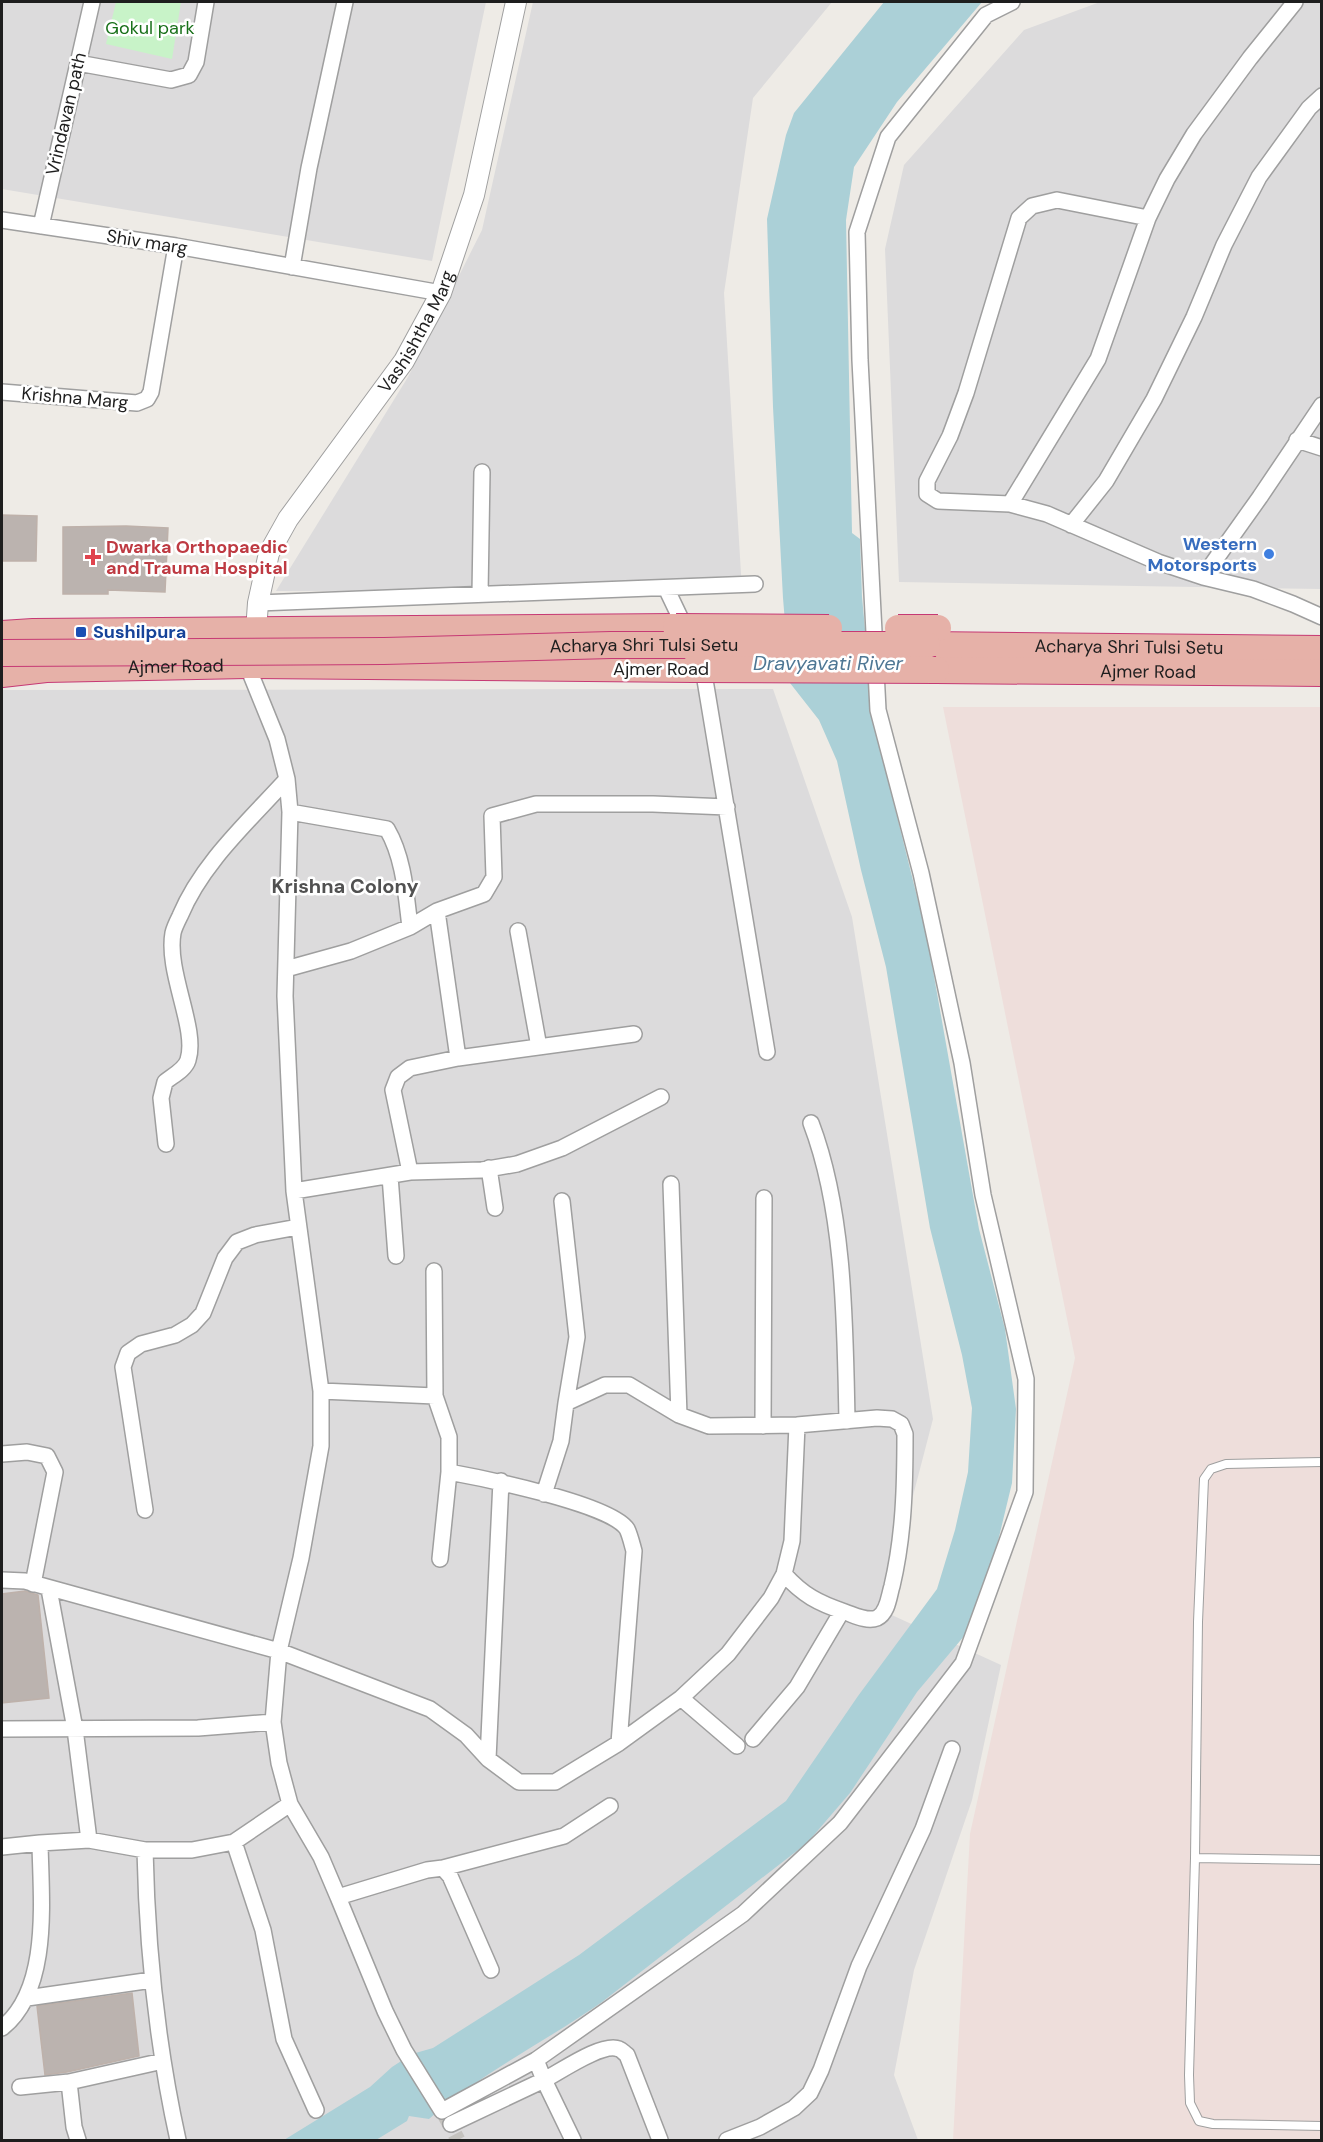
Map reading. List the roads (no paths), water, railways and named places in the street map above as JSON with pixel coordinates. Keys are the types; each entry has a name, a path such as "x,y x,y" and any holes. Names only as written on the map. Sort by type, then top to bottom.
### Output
{"highway":[{"name":"Ajmer Road","path":"2,634 562,626 1322,633"},
{"name":"Acharya Shri Tulsi Setu","path":"2,653 384,651 610,645 1011,645 1322,649"},
{"name":"Ajmer Road","path":"2,674 46,669 248,665 1322,673"}],"street":[{"name":"Vrindavan path","path":"40,226 92,2"},
{"path":"78,63 171,81 189,75 196,62 206,2"},
{"path":"292,267 309,168 345,2"},
{"name":"Vashishtha Marg","path":"256,631 258,603 268,553 288,519 404,361 441,293 474,195 516,2"},
{"path":"248,665 277,738 287,780 290,812 285,996 294,1191 321,1391 321,1446 288,1617 279,1651 273,1722 279,1763 290,1804 321,1857 380,2001 404,2050 442,2111 536,2060 743,1914 840,1823 963,1663 1025,1492 1026,1379 983,1195 962,1063 921,873 878,711 860,360 857,232 888,137 986,15 1012,2"},
{"path":"1010,504 1098,359 1148,218 1167,179 1194,134 1295,2"},
{"path":"1071,525 1106,481 1154,399 1194,317 1224,245 1259,177 1309,108 1322,96"},
{"path":"1148,218 1056,200 1032,206 1019,219 966,393 950,436 927,481 927,494 938,501 1010,504 1047,514 1158,562 1203,577 1253,589 1322,617"},
{"name":"Shiv marg","path":"2,220 176,246 441,293"},
{"name":"Krishna Marg","path":"2,392 137,403 147,399 151,392 176,246"},
{"path":"1203,577 1322,405"},
{"path":"1297,440 1322,448"},
{"path":"480,594 483,472"},
{"path":"258,603 755,584"},
{"path":"666,588 704,666 767,1052"},
{"path":"166,1144 161,1098 165,1082 188,1062 190,1039 173,965 173,933 188,898 217,856 287,780"},
{"path":"286,969 351,951 410,927 436,910 484,894 494,877 492,816 536,804 653,804 727,807"},
{"path":"290,812 387,830 393,839 402,872 410,927"},
{"path":"436,910 458,1058"},
{"path":"518,931 540,1047"},
{"path":"410,1172 393,1090 398,1077 410,1068 458,1058 634,1034"},
{"path":"294,1191 410,1172 489,1168 517,1164 562,1148 661,1097"},
{"path":"811,1123 821,1150 841,1272 846,1335 847,1421"},
{"path":"489,1168 495,1208"},
{"path":"390,1176 396,1256"},
{"path":"670,1184 679,1415"},
{"path":"763,1426 764,1198"},
{"path":"544,1494 561,1440 577,1336 562,1201"},
{"path":"145,1510 123,1367 128,1353 141,1344 175,1335 192,1325 203,1313 225,1258 237,1242 255,1235 298,1227"},
{"path":"434,1271 435,1396 449,1437 449,1472 440,1559"},
{"path":"566,1403 605,1385 629,1385 679,1415 709,1426 797,1425 877,1418 892,1419 901,1424 905,1434 904,1512 900,1551 883,1612 877,1618 864,1618 819,1604 799,1591 784,1574"},
{"path":"321,1391 435,1396"},
{"path":"2,1580 25,1581 279,1651 430,1709 466,1735 488,1759 519,1782 555,1782 619,1743 681,1698 728,1654 771,1598 784,1574 792,1540 797,1425"},
{"path":"2,1454 27,1452 47,1456 55,1472 33,1584"},
{"path":"449,1472 501,1481 602,1511 626,1528 634,1551 619,1743"},
{"path":"488,1759 501,1481"},
{"path":"49,1589 75,1729 89,1840"},
{"path":"753,1739 797,1687 842,1611"},
{"path":"681,1698 737,1746"},
{"path":"2,1729 198,1728 273,1722"},
{"path":"727,2140 760,2127 794,2108 810,2093 821,2070 859,1966 923,1829 952,1749"},
{"path":"2,1847 89,1840 145,1850 192,1850 234,1842 290,1804"},
{"path":"338,1897 427,1870 443,1868 564,1836 610,1806"},
{"path":"234,1842 263,1930 284,2039 316,2110"},
{"path":"2,2028 27,1998 37,1966 40,1930 40,1843"},
{"path":"145,1850 146,1918 152,1980 163,2061 178,2140"},
{"path":"443,1868 450,1876 491,1970"},
{"path":"27,1998 152,1980"},
{"path":"451,2124 544,2080 594,2052 608,2048 619,2049 627,2055 660,2140"},
{"path":"536,2060 573,2140"},
{"path":"20,2087 69,2082 163,2061"},
{"path":"69,2082 74,2127 78,2140"}],"lane":[{"path":"1322,1462 1226,1464 1211,1469 1204,1479 1198,1622 1189,2075 1191,2103 1199,2121 1213,2124 1322,2126"},
{"path":"1195,1858 1322,1860"}],"water":[{"name":"Dravyavati River","path":"884,2 982,2 897,102 854,167 846,220 852,533 860,539 862,597 870,682 890,788 927,937 979,1229 1005,1329 1016,1409 1012,1483 999,1537 980,1603 965,1635 917,1692 850,1793 807,1843 602,2002 492,2072 429,2119 409,2116 407,2121 376,2140 284,2140 370,2087 392,2067 412,2054 433,2048 579,1955 786,1801 858,1696 937,1589 955,1530 968,1472 972,1408 962,1355 930,1228 886,967 861,870 837,761 819,720 790,683 773,407 767,219 786,135 794,113"}],"tunnel":[{"path":"444,2114 458,2140"}],"place":[{"name":"Western Motorsports","path":"1269,554"},
{"name":"Dwarka Orthopaedic and Trauma Hospital","path":"93,557"},
{"name":"Sushilpura","path":"81,632"}],"district":[{"name":"Krishna Colony","path":"345,886"}],"park label":[{"name":"Gokul park","path":"150,28"}]}
